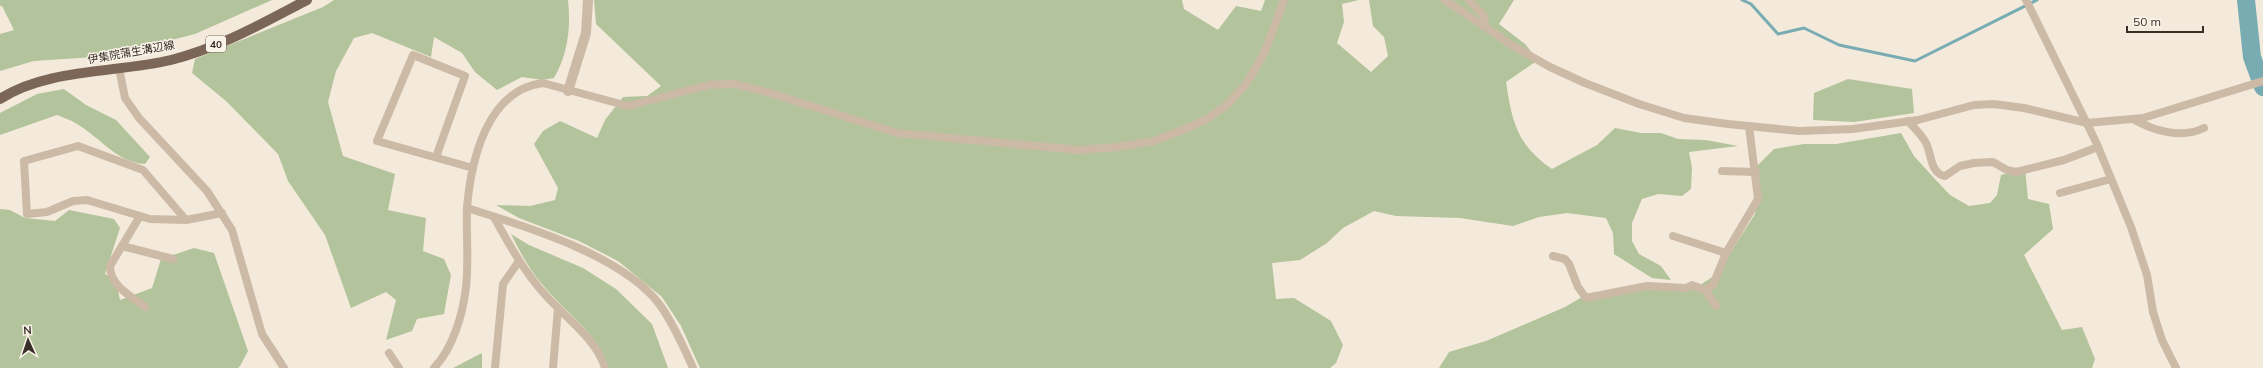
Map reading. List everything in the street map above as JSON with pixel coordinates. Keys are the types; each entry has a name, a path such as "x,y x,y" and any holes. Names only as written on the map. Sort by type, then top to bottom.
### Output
{"main road":[{"name":"伊集院蒲生溝辺線","path":"0,99 27,87 49,80 81,73 171,60 220,43 307,0"}],"street":[{"path":"568,91 586,33 588,0"},
{"path":"434,368 442,360 456,328 466,288 469,243 467,208 473,168 484,133 495,111 510,96 529,85 542,83 628,106 709,85 735,84 770,93 897,133 1079,150 1117,147 1154,140 1185,129 1207,118 1228,104 1246,84 1264,54 1284,0"},
{"path":"1445,0 1461,13 1485,26 1513,46 1550,67 1632,102 1684,118 1798,131 1853,129 1908,121 1951,110 1994,104 2024,108 2087,123 2133,119 2142,118 2263,81"},
{"path":"1469,0 1484,16 1485,26"},
{"path":"2026,0 2087,123 2131,227 2147,275 2153,312 2157,326 2176,368"},
{"path":"436,157 465,76 413,55 377,141 473,168"},
{"path":"119,68 125,98 139,118 207,192 232,230 262,334 284,368"},
{"path":"2133,119 2146,127 2183,134 2194,133 2204,128"},
{"path":"1908,121 1926,142 1935,171 1939,175 1945,176 1960,166 1974,163 1993,162 2007,170 2016,172 2064,160 2098,147"},
{"path":"1705,290 1713,284 1726,253 1758,199 1756,172 1749,126"},
{"path":"186,220 143,170 78,146 24,161 27,214 47,212 73,201 87,200 150,219 186,220 222,213"},
{"path":"1722,171 1756,172"},
{"path":"2060,193 2111,179"},
{"path":"467,208 494,216 572,246 604,260 621,270 662,307 693,368"},
{"path":"140,216 110,266 110,274 113,282 145,307"},
{"path":"494,216 519,261 540,291 582,332 603,360 605,368"},
{"path":"1673,236 1726,253"},
{"path":"122,246 173,259"},
{"path":"1553,256 1565,259 1578,287 1586,298 1647,286 1686,288 1692,285 1705,290 1716,306"},
{"path":"495,368 503,284 519,261"},
{"path":"553,368 558,308"},
{"path":"389,353 398,368"}],"green space":[{"path":"0,0 272,0 195,34 109,56 34,61 0,71 0,34 14,30 2,6 0,6"},
{"path":"334,0 568,0 569,30 563,59 554,78 542,80 522,77 497,90 475,72 462,53 434,37 431,57 372,33 354,38 336,71 328,102 343,156 395,174 388,210 426,218 423,251 444,259 451,275 444,314 417,319 412,331 386,340 396,300 386,292 351,308 325,235 288,181 278,154 226,101 192,73 195,59 323,7"},
{"path":"594,0 1182,0 1184,9 1218,30 1236,6 1261,11 1265,0 1359,0 1342,4 1344,22 1337,43 1371,72 1388,56 1384,37 1373,26 1369,0 1514,0 1499,24 1525,44 1538,60 1506,82 1511,109 1518,132 1524,141 1540,160 1552,169 1597,145 1615,128 1641,133 1661,133 1678,139 1706,140 1738,146 1689,152 1692,168 1691,189 1682,196 1658,194 1642,199 1632,223 1632,241 1639,254 1661,266 1671,280 1652,278 1614,254 1613,233 1606,218 1567,213 1539,217 1513,226 1460,218 1396,216 1374,211 1343,228 1327,243 1300,260 1272,263 1276,299 1294,298 1331,321 1343,345 1336,363 1330,368 700,368 681,326 662,297 618,261 579,241 519,218 496,205 530,206 555,200 558,188 534,144 543,131 560,121 597,138 605,120 623,97 647,96 661,86 596,24"},
{"path":"1848,79 1912,89 1914,113 1854,122 1813,120 1814,93"},
{"path":"64,89 86,105 116,120 150,157 145,164 126,159 117,154 77,124 57,115 0,135 0,113 37,94"},
{"path":"1901,133 1914,156 1933,177 1950,195 1969,206 1990,203 1997,195 2001,175 2025,168 2028,199 2049,204 2053,229 2024,255 2062,330 2082,327 2095,359 2092,368 1439,368 1449,352 1486,341 1565,307 1589,293 1697,287 1717,274 1755,214 1757,193 1752,171 1774,149 1804,144 1836,144"},
{"path":"0,209 10,210 25,218 55,221 69,210 114,219 120,228 105,274 116,281 120,300 152,288 161,259 194,248 214,253 248,351 240,366 238,368 0,368"},
{"path":"511,234 529,245 583,268 616,289 652,324 668,368 608,368 596,343 588,332 537,278"},
{"path":"482,353 482,368 453,368"}],"waterway":[{"path":"1742,0 1751,4 1778,34 1804,28 1839,45 1915,61 2037,0"},
{"path":"2246,0 2252,57 2263,87"}]}
